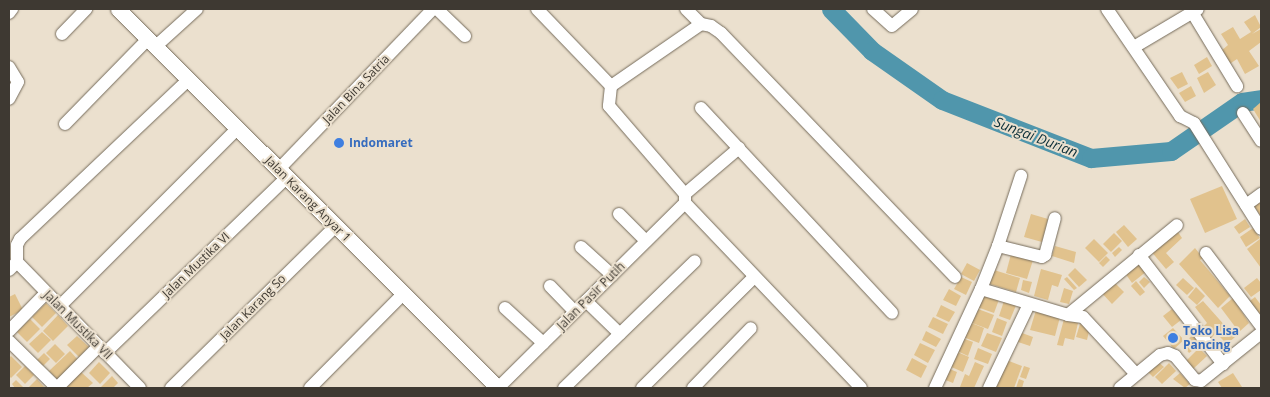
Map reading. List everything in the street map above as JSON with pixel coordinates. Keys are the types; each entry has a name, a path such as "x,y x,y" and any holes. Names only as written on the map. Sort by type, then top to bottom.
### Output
{"main road":[{"name":"Jalan Karang Anyar 1","path":"118,9 498,388"}],"street":[{"path":"9,12 12,9"},
{"path":"62,34 86,9"},
{"path":"65,124 152,43 197,9"},
{"name":"Jalan Bina Satria","path":"283,173 433,9"},
{"path":"437,9 465,36"},
{"path":"538,9 611,86"},
{"path":"686,9 701,24 711,26 721,33 955,277"},
{"path":"872,9 892,26 912,9"},
{"path":"1107,9 1180,116 1194,122 1261,229"},
{"path":"1134,47 1195,11 1237,86"},
{"path":"701,24 611,86 608,101 612,111 754,278 861,388"},
{"path":"9,67 18,82 9,99"},
{"path":"13,266 20,239 189,79"},
{"path":"701,108 892,313"},
{"path":"1243,113 1261,141"},
{"path":"60,306 238,128"},
{"name":"Jalan Pasir Putih","path":"498,388 646,241 685,199 739,148"},
{"name":"Jalan Mustika VI","path":"57,388 102,349 283,173"},
{"path":"935,388 981,289 998,246 1021,176"},
{"path":"1246,205 1261,194"},
{"path":"619,214 646,241"},
{"path":"998,246 1042,257 1047,250 1055,218"},
{"path":"1068,315 1177,225"},
{"name":"Jalan Karang So","path":"171,388 336,226"},
{"path":"582,247 612,275"},
{"path":"1206,253 1261,326"},
{"path":"1139,255 1224,364"},
{"path":"564,388 695,261"},
{"name":"Jalan Mustika VII","path":"13,266 60,306 140,388"},
{"path":"642,388 754,278"},
{"path":"550,286 574,312"},
{"path":"981,289 1086,319 1136,374"},
{"path":"9,331 46,293"},
{"path":"310,388 404,294"},
{"path":"586,301 620,334"},
{"path":"989,388 1029,304"},
{"path":"505,308 543,343"},
{"path":"693,388 752,328"},
{"path":"1120,388 1160,355 1168,353 1175,356 1198,381 1224,364 1261,333"},
{"path":"9,341 57,388"}],"building":[{"path":"1255,15 1261,27 1252,34 1261,29 1261,42 1249,51 1259,66 1245,74 1237,59 1228,65 1220,52 1228,45 1221,34 1233,27 1240,39 1251,32 1244,22"},
{"path":"1207,57 1212,66 1199,74 1194,65"},
{"path":"1182,72 1188,84 1178,89 1170,78"},
{"path":"1208,72 1216,85 1204,93 1197,78"},
{"path":"1191,86 1196,96 1185,102 1179,93"},
{"path":"1261,102 1261,122 1253,109"},
{"path":"1222,186 1237,219 1205,233 1190,199"},
{"path":"1261,198 1261,217 1253,204"},
{"path":"1031,214 1048,219 1042,242 1024,237"},
{"path":"1245,219 1250,227 1239,234 1234,227"},
{"path":"1124,225 1137,239 1128,247 1116,232"},
{"path":"1253,228 1260,238 1246,247 1240,237"},
{"path":"1176,229 1182,238 1166,253 1174,262 1166,269 1150,250"},
{"path":"1114,233 1122,241 1111,252 1103,244"},
{"path":"1094,239 1108,253 1099,262 1085,248"},
{"path":"1260,239 1261,241 1261,268 1247,249"},
{"path":"1055,246 1076,252 1074,263 1052,256"},
{"path":"1119,247 1122,250 1115,257 1112,253"},
{"path":"1195,248 1203,258 1200,260 1230,296 1218,308 1179,264"},
{"path":"1011,254 1033,260 1027,279 1006,273"},
{"path":"1106,256 1110,260 1103,267 1099,263"},
{"path":"1139,261 1147,271 1132,283 1125,273"},
{"path":"967,263 980,270 974,281 961,274"},
{"path":"1075,268 1087,280 1079,287 1068,275"},
{"path":"1041,269 1062,275 1058,287 1052,285 1048,300 1034,296"},
{"path":"994,270 1020,278 1016,292 990,284"},
{"path":"961,277 972,282 966,295 954,289"},
{"path":"1067,277 1077,288 1074,290 1064,279"},
{"path":"1144,277 1150,282 1144,288 1139,282"},
{"path":"1183,278 1194,288 1187,295 1176,285"},
{"path":"1257,278 1261,283 1261,290 1251,297 1244,288"},
{"path":"1111,279 1124,292 1112,304 1100,291"},
{"path":"1023,280 1032,282 1029,293 1021,290"},
{"path":"1136,281 1145,292 1140,296 1131,286"},
{"path":"1196,287 1205,296 1197,305 1188,297"},
{"path":"1064,288 1073,291 1069,304 1060,302"},
{"path":"949,289 961,296 956,306 943,300"},
{"path":"983,290 1000,297 994,313 977,307"},
{"path":"15,294 23,310 9,317 9,297"},
{"path":"1255,297 1261,305 1261,317 1247,303"},
{"path":"1005,298 1017,303 1010,320 999,316"},
{"path":"1233,298 1249,323 1239,332 1221,308"},
{"path":"1203,301 1235,337 1227,344 1216,333 1211,338 1202,328 1207,323 1195,307"},
{"path":"46,303 56,313 42,327 32,317"},
{"path":"941,305 955,312 949,322 936,316"},
{"path":"978,309 994,315 988,329 972,323"},
{"path":"1172,309 1181,320 1172,327 1163,316"},
{"path":"1036,310 1060,317 1055,336 1030,330"},
{"path":"58,315 68,326 53,341 43,331"},
{"path":"933,317 948,324 943,334 928,327"},
{"path":"997,318 1007,322 1002,336 992,332"},
{"path":"30,319 40,329 27,342 17,332"},
{"path":"1064,319 1078,323 1074,340 1065,338 1063,346 1057,345"},
{"path":"969,322 984,328 979,343 963,337"},
{"path":"1080,324 1090,327 1087,340 1076,337"},
{"name":"Toko Lisa Pancing","path":"1173,328 1184,340 1174,349 1163,336"},
{"path":"926,331 941,339 936,347 922,340"},
{"path":"42,332 51,340 38,353 29,344"},
{"path":"987,333 1002,338 996,352 981,346"},
{"path":"1022,333 1033,337 1030,346 1018,342"},
{"path":"1193,335 1200,345 1189,353 1182,344"},
{"path":"77,336 89,347 79,357 67,345"},
{"path":"962,338 973,342 968,356 957,351"},
{"path":"920,343 935,350 928,363 914,355"},
{"path":"55,344 65,354 56,363 46,353"},
{"path":"978,348 992,354 988,364 974,359"},
{"path":"1199,348 1207,356 1192,370 1185,362"},
{"path":"70,351 79,361 59,381 49,371"},
{"path":"955,351 969,357 963,372 949,366"},
{"path":"44,353 50,359 43,366 37,360"},
{"path":"11,356 22,367 11,378 9,376 9,358"},
{"path":"912,358 927,366 921,378 906,370"},
{"path":"1004,359 1022,366 1014,388 993,388"},
{"path":"1157,361 1164,367 1153,377 1147,371"},
{"path":"99,362 110,373 100,384 89,373"},
{"path":"975,362 984,366 974,388 960,387 965,374 969,376"},
{"path":"1169,363 1176,371 1162,384 1155,377"},
{"path":"25,366 34,375 25,384 16,375"},
{"path":"1024,366 1030,368 1026,379 1020,377"},
{"path":"947,368 957,372 953,383 943,379"},
{"path":"81,372 93,383 87,388 66,387"},
{"path":"1180,373 1190,384 1185,388 1173,379"},
{"path":"1233,373 1242,387 1222,388 1218,382"},
{"path":"112,376 118,383 113,388 102,388 101,387"},
{"path":"37,379 45,388 28,388"},
{"path":"1019,379 1024,381 1022,388 1016,388"},
{"path":"16,380 24,388 15,388 12,384"}],"waterway":[{"name":"Sungai Durian","path":"831,9 872,51 942,100 1091,158 1171,151 1242,102 1261,99"}],"place":[{"name":"Indomaret","path":"339,143"},
{"name":"Toko Lisa Pancing","path":"1173,338"}]}
